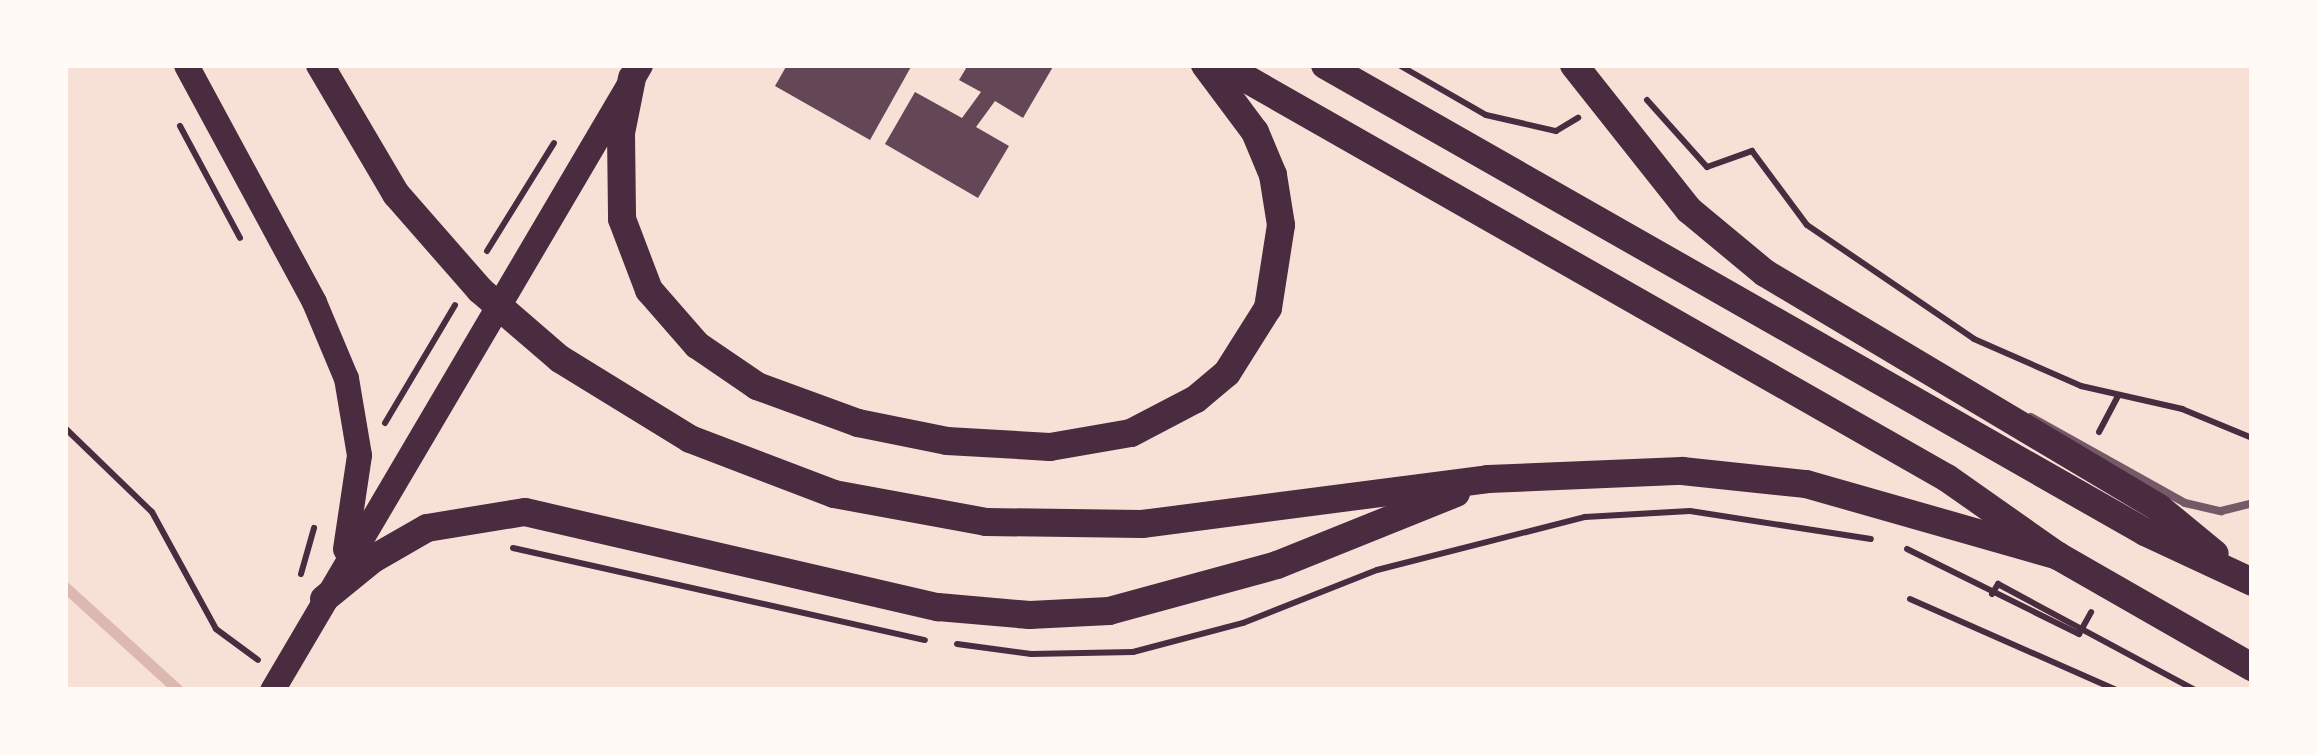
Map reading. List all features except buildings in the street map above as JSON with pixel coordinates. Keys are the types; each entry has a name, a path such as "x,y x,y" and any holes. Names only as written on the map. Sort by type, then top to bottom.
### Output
{"highway":[{"path":"320,65 396,194 480,290 560,360 621,401 762,471 910,512 1065,525 1218,516 1488,479 1612,470 1768,478 1864,498 2058,556"},
{"path":"636,72 621,133 622,219 633,258 670,318 697,345 758,386 902,434 1050,448 1131,433 1165,419 1228,373 1268,308 1278,271 1280,225 1273,175 1256,132 1206,65"},
{"path":"1222,65 1947,478 2058,556 2252,668"},
{"path":"1325,65 2145,532 2248,579"},
{"path":"1574,65 1652,169 1727,244 1814,307 2159,508 2248,579"},
{"path":"324,598 372,559 426,528 524,512 938,607 1030,615 1110,611 1278,565 1488,479"}],"main road":[{"path":"186,65 314,302 346,378 358,455 342,564"},
{"path":"272,680 297,646 455,372 636,72"}],"lane":[{"path":"1938,379 2038,420 2185,503 2221,510 2252,503"}],"path":[{"path":"1400,65 1486,115 1556,131"},
{"path":"1645,97 1707,167 1752,152 1807,224 1871,273 1974,339 2118,396 2207,417 2252,438"},
{"path":"172,107 198,168 247,249"},
{"path":"479,264 561,132"},
{"path":"428,349 459,298"},
{"path":"2099,432 2118,396"},
{"path":"65,428 152,512 216,630 272,680"},
{"path":"302,571 315,523"},
{"path":"2079,634 1992,594 1998,584 2195,690"},
{"path":"1910,599 2116,690"}],"waterway":[{"path":"65,587 178,690"}]}
